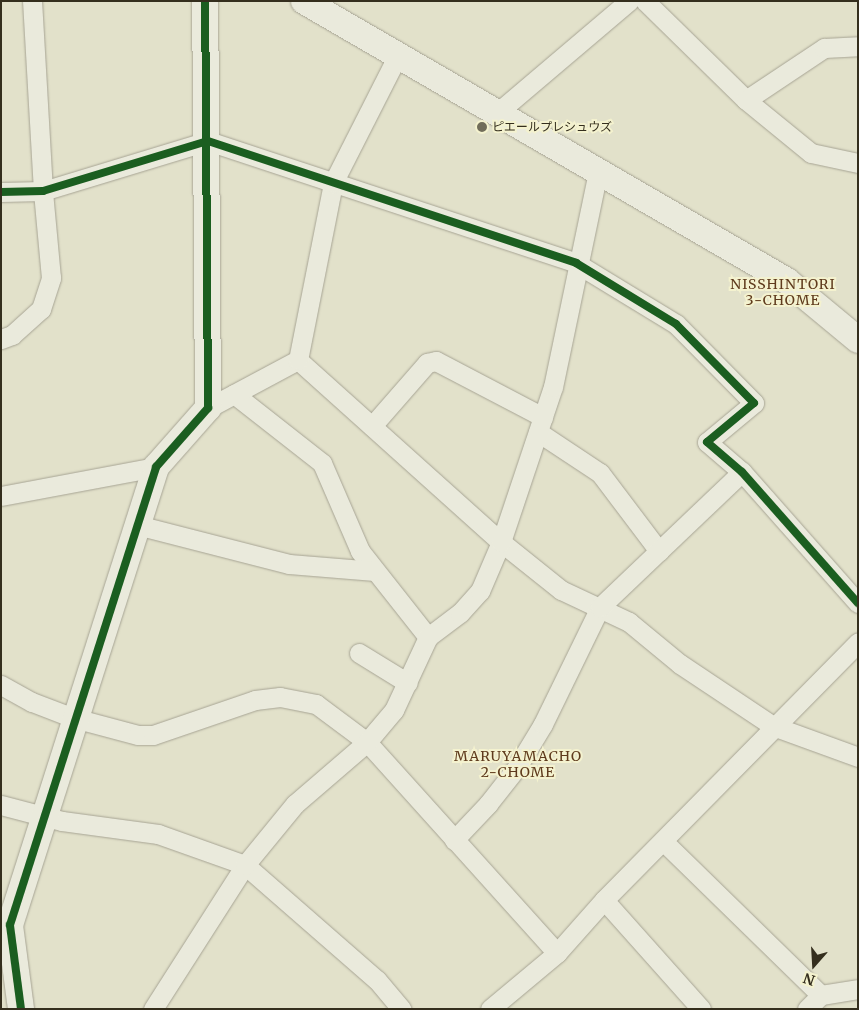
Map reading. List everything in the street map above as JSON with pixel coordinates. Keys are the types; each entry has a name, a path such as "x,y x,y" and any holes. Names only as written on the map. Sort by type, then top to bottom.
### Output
{"street":[{"path":"1,339 12,335 41,309 51,278 43,191 32,1"},
{"path":"205,1 208,142 208,408"},
{"path":"304,1 787,280 858,340"},
{"path":"497,113 629,1"},
{"path":"645,1 746,100 811,154 858,163"},
{"path":"746,100 824,48 858,46"},
{"path":"298,360 333,184 398,55"},
{"path":"1,192 43,191 208,142 576,263 676,324 754,403 707,442 742,472 858,603"},
{"path":"152,1009 245,865 295,804 367,742 394,710 428,637 460,613 480,591 501,542 553,388 576,263 598,171"},
{"path":"21,1009 6,922 44,816 156,467 208,408 298,360"},
{"path":"298,360 501,542 561,590 629,622 680,664 773,726 858,757"},
{"path":"372,426 428,363 436,361 540,425 600,473 659,551"},
{"path":"234,394 322,463 360,551 428,637"},
{"path":"1,496 156,467"},
{"path":"454,840 488,804 521,760 543,724 600,607 742,472"},
{"path":"137,525 289,564 376,571"},
{"path":"490,1009 557,953 604,900 664,842 773,726 858,642"},
{"path":"360,653 408,683"},
{"path":"1,685 32,702 74,718 138,735 154,735 255,700 280,697 316,704 367,742 557,953"},
{"path":"1,805 44,816 158,834 245,865 377,980 402,1009"},
{"path":"664,842 821,995"},
{"path":"604,900 701,1009"},
{"path":"807,1009 821,995 858,989"}],"cycle path":[{"path":"21,1009 10,925 156,467 208,408 205,1"},
{"path":"1,192 43,191 208,141 576,263 676,324 754,403 707,442 742,472 858,603"}],"place":[{"name":"ピエールプレシュウズ","path":"482,127"}],"district":[{"name":"NISSHINTORI 3-CHOME","path":"783,292"},
{"name":"MARUYAMACHO 2-CHOME","path":"518,764"}]}
